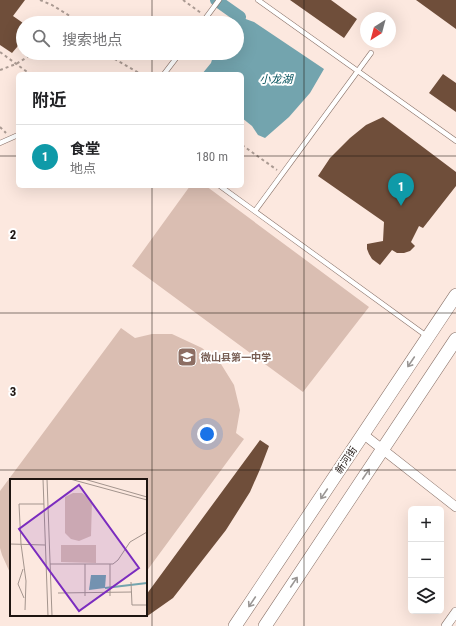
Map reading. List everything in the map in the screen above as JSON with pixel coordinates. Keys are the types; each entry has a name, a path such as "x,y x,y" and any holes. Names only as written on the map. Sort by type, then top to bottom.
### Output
{"main road":[{"name":"新河街","path":"235,626 456,294"},
{"path":"265,626 456,339"}],"street":[{"path":"363,434 456,507"},
{"path":"446,626 456,612"}],"lane":[{"path":"207,16 219,0"},
{"path":"258,0 456,141"},
{"path":"255,211 371,52"},
{"path":"166,72 175,60"},
{"path":"0,143 16,136"},
{"path":"223,188 428,337"}],"path":[{"path":"40,0 52,5 70,16"},
{"path":"183,0 205,16"},
{"path":"0,52 27,72"},
{"path":"0,70 23,60"},
{"path":"116,60 137,72"},
{"path":"244,146 282,174"}],"shaded area":[{"path":"189,188 209,188 369,307 303,392 132,266"},
{"path":"121,328 135,338 152,334 172,334 202,348 221,364 234,385 240,410 236,433 244,439 147,571 147,479 10,479 10,573 0,548 0,491"}],"water":[{"name":"小龙湖","path":"244,18 254,22 324,69 310,93 289,117 265,138 258,135 252,126 244,120 244,72 204,72 212,60 244,60"}],"building":[{"path":"0,0 25,0 13,16 16,18 16,48 12,53 0,45"},
{"path":"290,0 331,0 357,19 344,38"},
{"path":"416,0 456,0 456,29"},
{"path":"443,74 456,83 456,112 429,93"},
{"path":"383,117 456,172 456,186 423,228 419,226 411,242 415,246 410,251 404,253 397,253 392,250 380,265 372,259 367,249 367,244 383,241 384,222 318,176 330,158 350,138 366,125"},
{"path":"260,440 269,446 250,492 226,530 173,598 146,617 147,594"}],"waterway":[{"name":"小龙湖","path":"216,0 239,16"}],"place":[{"name":"食堂","path":"401,206"},
{"name":"微山县第一中学","path":"187,357"}]}
